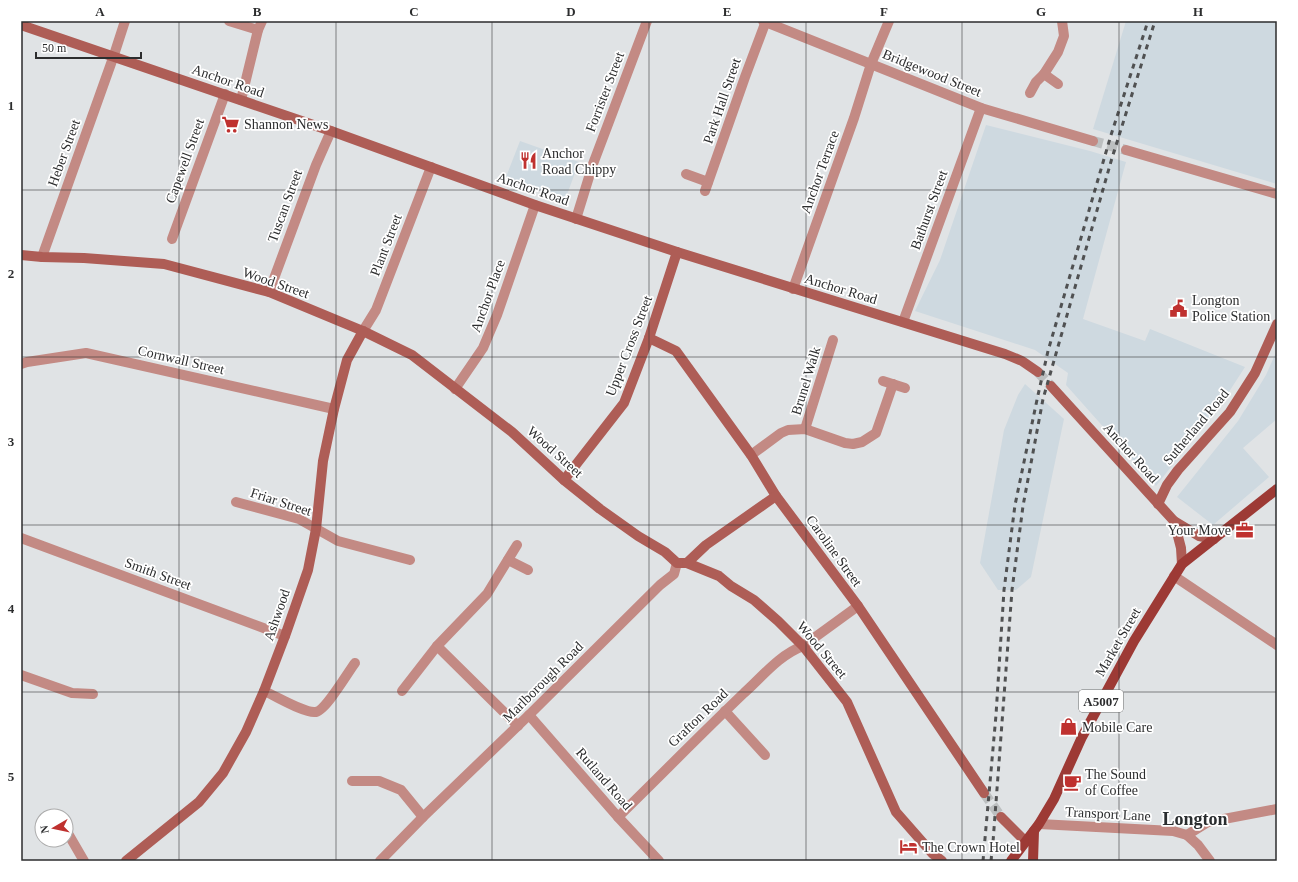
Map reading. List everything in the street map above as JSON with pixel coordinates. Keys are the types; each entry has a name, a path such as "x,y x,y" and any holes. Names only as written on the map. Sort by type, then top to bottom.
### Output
{"main road":[{"name":"Market Street","path":"1026,842 1054,799 1082,737 1134,641 1182,564 1277,489"},
{"path":"1033,861 1037,827"},
{"name":"A5007","path":"1011,861 1026,842"}],"street":[{"name":"Heber Street","path":"42,257 125,21"},
{"path":"229,21 260,25 241,100"},
{"name":"Forrister Street","path":"576,219 593,164 647,21"},
{"name":"Bridgewood Street","path":"765,21 981,108 1093,141"},
{"name":"Park Hall Street","path":"686,174 707,186 765,21"},
{"name":"Anchor Terrace","path":"793,289 871,64 889,21"},
{"path":"1030,93 1036,82 1044,74 1058,52 1064,36 1062,21"},
{"name":"Anchor Road","path":"21,25 113,58 225,94 331,131 576,219 793,289 1005,354 1022,361 1038,372"},
{"path":"1044,74 1058,84"},
{"name":"Capewell Street","path":"172,239 225,94"},
{"name":"Bathurst Street","path":"903,322 981,108"},
{"name":"Tuscan Street","path":"269,292 316,165 331,131"},
{"path":"1126,150 1277,194"},
{"name":"Plant Street","path":"362,331 376,310 431,167"},
{"name":"Anchor Place","path":"455,389 483,348 497,315 535,205"},
{"name":"Upper Cross Street","path":"564,480 624,403 649,338 677,252"},
{"name":"Wood Street","path":"21,255 164,264 269,292 362,331 412,356 512,432 564,480 600,509 638,536 682,563 719,576 731,586 754,600 778,621 802,646 847,702 896,812 932,853 942,861"},
{"name":"Sutherland Road","path":"1158,504 1167,485 1178,470 1230,412 1255,373 1277,324"},
{"name":"Ashwood","path":"126,861 198,802 223,773 246,732 286,636 308,570 316,529 323,461 334,409 346,360 362,331"},
{"name":"Caroline Street","path":"649,338 676,351 751,455 776,496 858,606 984,793"},
{"name":"Brunel Walk","path":"805,430 833,340"},
{"name":"Cornwall Street","path":"21,364 86,353 334,409"},
{"path":"751,455 781,433 788,430 805,430 845,443 853,444 862,442 876,433 888,382 905,388"},
{"name":"Anchor Road","path":"1051,386 1174,521 1199,536 1214,539"},
{"path":"682,563 776,496"},
{"name":"Friar Street","path":"236,502 299,519 338,541 410,560"},
{"name":"Anchor Road","path":"1174,521 1181,548 1182,564"},
{"name":"Smith Street","path":"21,538 286,636"},
{"path":"402,691 436,646 487,594 517,545"},
{"path":"508,560 528,570"},
{"name":"Marlborough Road","path":"380,861 423,817 530,715 660,585 674,574 682,563"},
{"path":"1174,576 1277,645"},
{"name":"Grafton Road","path":"618,817 725,711 782,658 802,646 858,606"},
{"path":"436,646 518,726"},
{"path":"264,691 307,712 316,713 324,707 355,663"},
{"path":"21,675 72,693 93,694"},
{"path":"725,711 765,755"},
{"name":"Rutland Road","path":"530,715 618,817 659,861"},
{"path":"352,781 379,781 401,790 423,817"},
{"path":"1187,836 1208,822 1277,809"},
{"path":"1001,817 1026,842"},
{"name":"Transport Lane","path":"1037,827 1173,831 1187,836 1198,845 1210,861"},
{"path":"74,844 84,861"}],"shaded area":[{"path":"1126,21 1277,21 1277,184 1093,129"},
{"path":"986,125 1090,151 1126,162 1083,319 1145,341 1150,329 1245,367 1225,398 1156,486 1066,385 1068,373 1035,350 915,311 940,260"},
{"path":"520,141 579,162 565,200 506,177"},
{"path":"1277,350 1277,419 1243,448 1269,477 1213,525 1177,497 1238,421 1266,375"},
{"path":"1025,384 1064,419 1031,577 1016,590 998,590 980,563 1004,430 1018,395"}],"tunnel":[{"path":"1093,141 1126,150"},
{"path":"1038,372 1051,386"},
{"path":"984,793 1001,817"}],"railway":[{"path":"983,861 996,715 1004,590 1015,505 1048,351 1111,135 1148,21"},
{"path":"991,861 1012,590 1023,506 1043,399 1112,158 1155,21"}],"place":[{"name":"Shannon News","path":"231,124"},
{"name":"Anchor Road Chippy","path":"529,161"},
{"name":"Longton Police Station","path":"1179,308"},
{"name":"Your Move","path":"1244,530"},
{"name":"Mobile Care","path":"1069,727"},
{"name":"The Sound of Coffee","path":"1072,782"},
{"name":"The Crown Hotel","path":"909,847"}],"district":[{"name":"Longton","path":"1195,819"}]}
